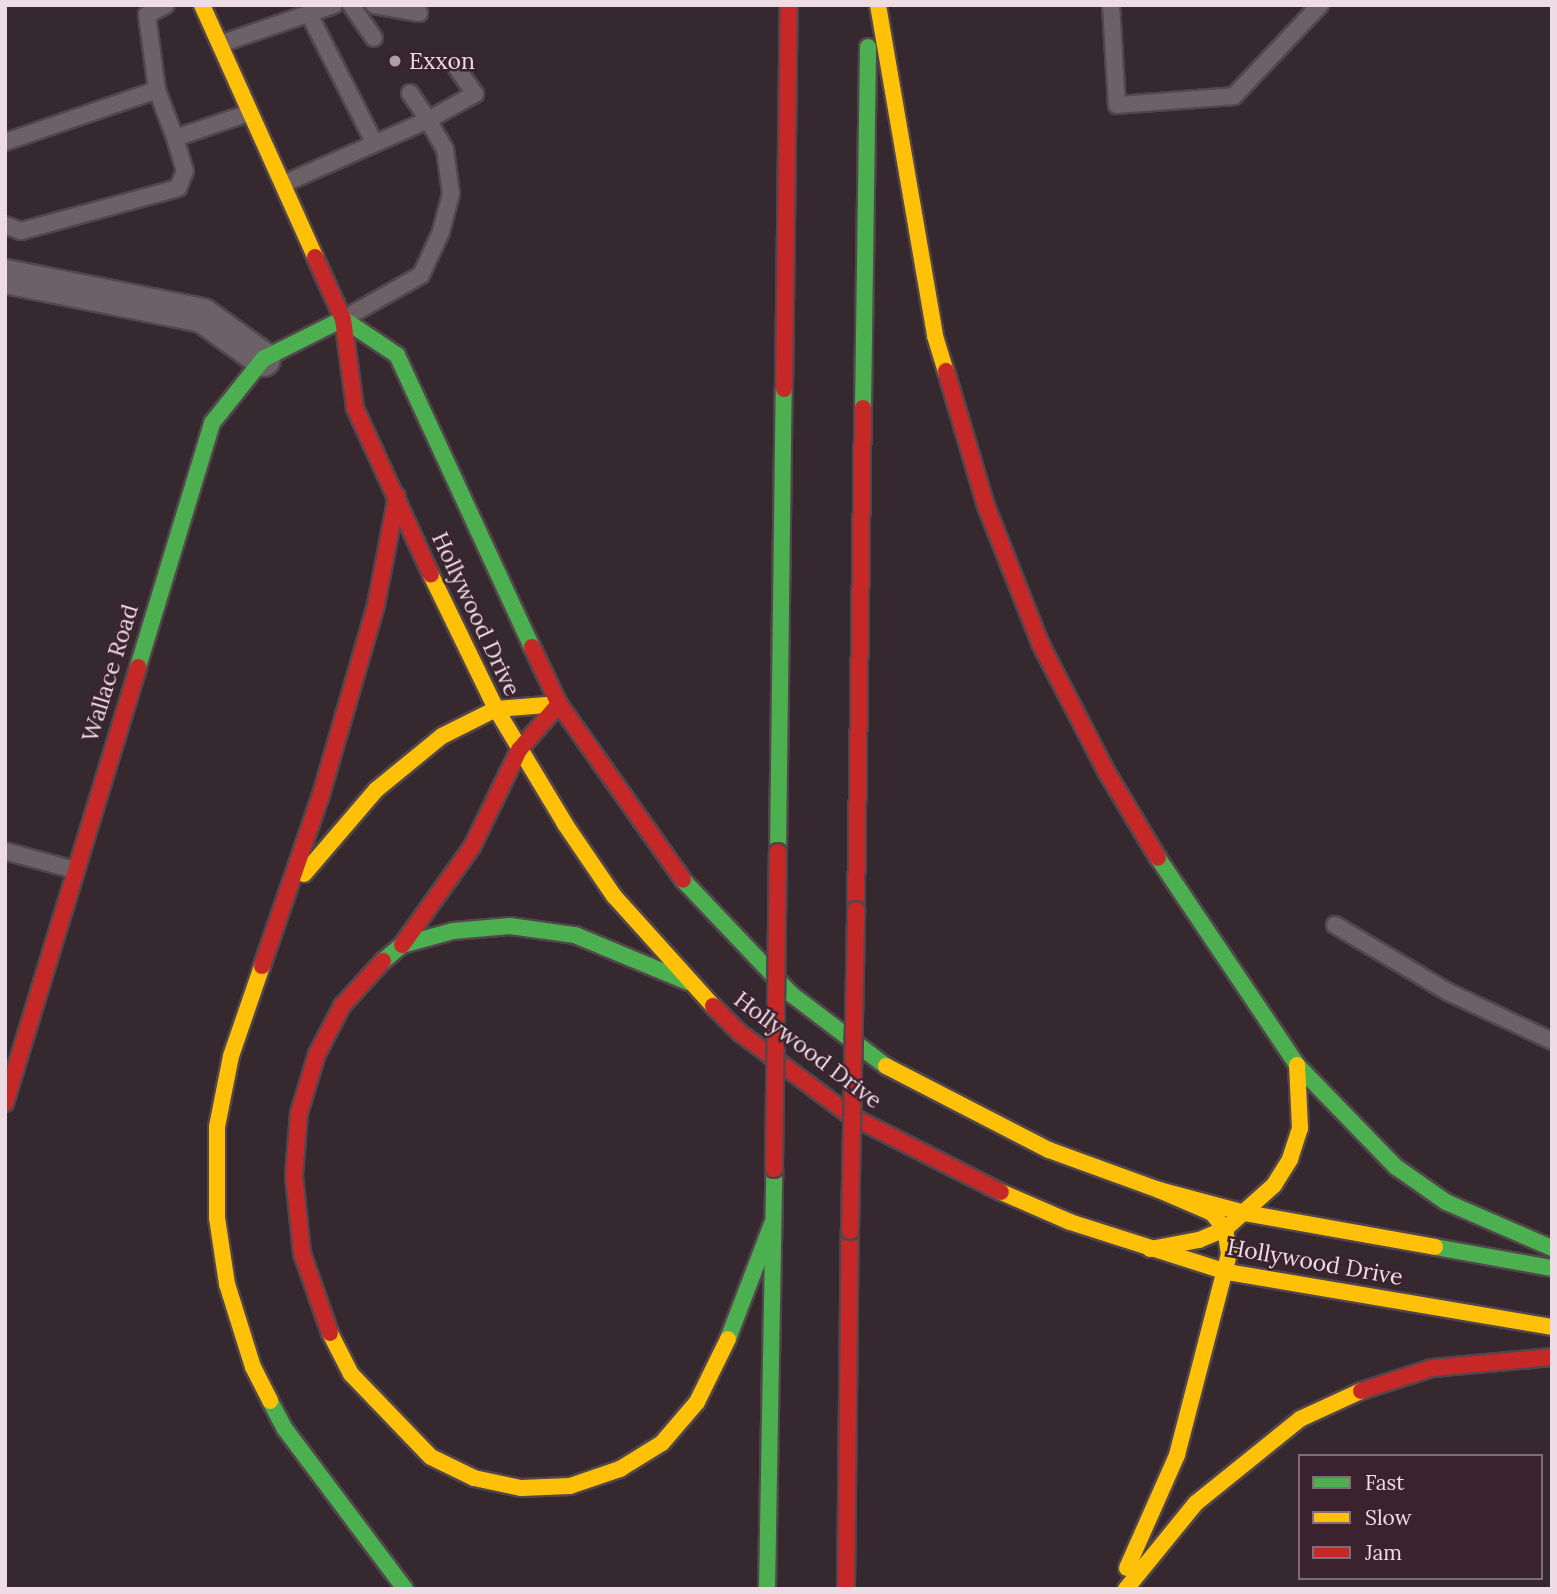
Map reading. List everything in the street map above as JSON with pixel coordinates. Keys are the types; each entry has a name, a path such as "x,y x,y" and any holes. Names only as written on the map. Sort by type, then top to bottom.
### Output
{"main road":[{"name":"Hollywood Drive","path":"202,5 343,319 355,408 496,709 519,750 614,896 688,982 740,1033 851,1116 964,1175 1070,1222 1227,1272 1552,1326"},
{"path":"767,1589 789,5"},
{"path":"846,1589 868,5"},
{"path":"878,5 935,336 986,506 1041,645 1107,771 1175,886 1297,1065 1396,1167 1446,1202 1552,1248"},
{"name":"Hollywood Drive","path":"343,319 397,355 559,704 642,827 704,907 791,994 873,1059 1049,1150 1159,1190 1245,1213 1552,1268"},
{"name":"Wallace Road","path":"5,1102 212,423 263,359 290,342 343,319"},
{"path":"397,496 376,605 288,896 231,1056 217,1127 217,1218 227,1284 253,1367 285,1429 405,1589"},
{"path":"559,704 519,750 472,847 445,890 402,945 368,973 342,1006 317,1054 299,1113 294,1175 302,1253 322,1318 351,1374 389,1418 431,1457 474,1478 521,1488 570,1486 620,1469 662,1443 697,1402 730,1335 772,1224"},
{"path":"288,896 376,790 442,736 496,709 559,704"},
{"path":"402,945 453,931 510,926 575,935 688,982"},
{"path":"1150,1248 1199,1240 1225,1229 1274,1185 1290,1159 1300,1128 1297,1065"},
{"path":"1118,1589 1177,1455 1227,1272 1225,1229 1212,1213 1159,1190"},
{"path":"1126,1589 1196,1503 1300,1419 1371,1387 1432,1368 1552,1357"}],"street":[{"path":"5,276 202,315 263,359"}],"lane":[{"path":"5,225 21,232 178,188 185,171 157,90 145,10 166,5"},
{"path":"220,44 334,5"},
{"path":"351,5 374,38"},
{"path":"374,5 419,13"},
{"path":"1111,5 1117,105 1234,96 1320,5"},
{"path":"309,14 374,142"},
{"path":"282,185 428,120 475,94 457,68"},
{"path":"5,142 157,90"},
{"path":"343,319 421,275 441,232 451,194 445,149 410,93"},
{"path":"175,138 249,113"},
{"path":"5,851 75,870"},
{"path":"1335,925 1448,992 1552,1041"}],"traffic: fast":[{"path":"863,408 868,47"},
{"path":"343,319 397,355 532,647"},
{"path":"138,667 212,423 263,359 343,319"},
{"path":"778,852 784,389"},
{"path":"1158,858 1297,1065 1396,1167 1446,1202 1552,1248"},
{"path":"683,880 791,994 886,1066"},
{"path":"383,961 402,945 453,931 510,926 575,935 688,982"},
{"path":"767,1589 774,1169"},
{"path":"728,1339 772,1224"},
{"path":"1435,1247 1552,1268"},
{"path":"270,1401 285,1429 405,1589"}],"traffic: slow":[{"path":"202,5 315,257"},
{"path":"878,5 935,336 946,371"},
{"path":"431,575 496,709 565,824 614,896 713,1006"},
{"path":"304,874 376,790 442,736 496,709 559,704"},
{"path":"262,966 231,1056 217,1127 217,1218 227,1284 253,1367 270,1401"},
{"path":"1150,1249 1199,1240 1225,1229 1274,1185 1290,1159 1300,1128 1297,1065"},
{"path":"886,1066 1049,1150 1159,1190 1245,1213 1435,1247"},
{"path":"1127,1568 1177,1455 1229,1254 1225,1229 1212,1213 1159,1190"},
{"path":"1001,1192 1070,1222 1227,1272 1552,1327"},
{"path":"330,1333 351,1374 431,1457 474,1478 521,1488 570,1486 620,1469 662,1443 697,1402 728,1339"},
{"path":"1126,1589 1196,1503 1300,1419 1361,1391"}],"traffic: jam":[{"path":"784,389 789,5"},
{"path":"315,257 343,319 355,408 431,575"},
{"path":"946,371 986,506 1041,645 1106,771 1158,858"},
{"path":"856,910 863,408"},
{"path":"262,966 320,798 376,605 397,496"},
{"path":"532,647 559,704 683,880"},
{"path":"5,1103 138,667"},
{"path":"402,945 472,847 519,750 559,704"},
{"path":"774,1169 778,852"},
{"path":"850,1231 856,910"},
{"path":"330,1333 302,1253 294,1175 299,1113 317,1054 342,1006 383,961"},
{"path":"713,1006 740,1033 851,1116 1001,1192"},
{"path":"846,1589 850,1231"},
{"path":"1361,1391 1432,1368 1552,1357"}],"place":[{"name":"Exxon","path":"395,61"}]}
